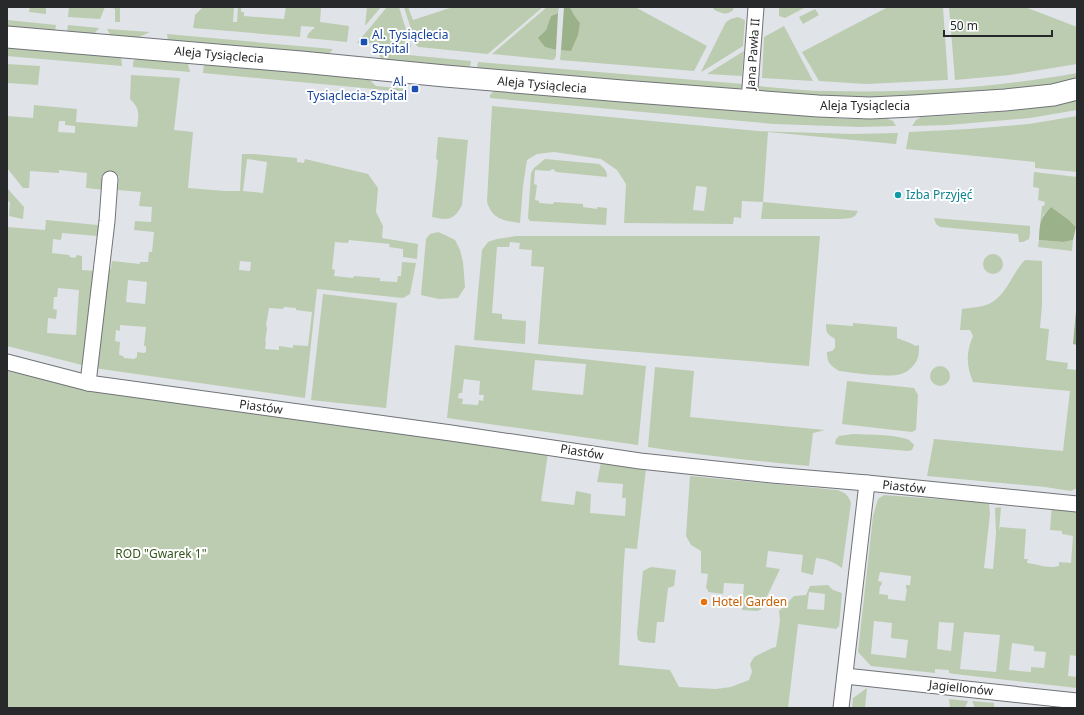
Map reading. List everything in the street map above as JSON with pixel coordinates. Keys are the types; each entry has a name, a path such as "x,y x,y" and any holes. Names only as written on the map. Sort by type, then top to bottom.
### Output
{"street":[{"name":"Jana Pawła II","path":"750,101 756,7"},
{"name":"Aleja Tysiąclecia","path":"7,37 445,76 818,106 870,108 904,107 1053,95 1077,89"},
{"path":"88,383 106,228 110,178"},
{"name":"Piastów","path":"7,362 88,383 452,433 640,461 1077,504"},
{"path":"841,708 867,483"},
{"name":"Jagiellonów","path":"845,676 1077,701"}],"green space":[{"path":"30,7 46,7 46,14 29,12"},
{"path":"69,7 105,7 100,19 68,17"},
{"path":"111,7 120,7 120,22 115,22 115,9"},
{"path":"203,7 234,7 233,22 237,22 238,7 241,7 241,12 244,12 244,16 284,19 286,7 321,7 320,22 349,26 347,42 307,38 308,34 315,27 301,26 300,37 193,28 195,15"},
{"path":"367,7 381,7 365,26"},
{"path":"387,7 399,7 411,46 368,43 368,40 361,39 361,43 357,43"},
{"path":"404,7 408,7 413,20 453,7 543,7 487,54 419,47 416,45"},
{"path":"547,7 559,7 558,13 551,16 546,30 539,38 545,47 556,50 556,55 553,60 492,54"},
{"path":"564,7 570,7 580,23 578,35 571,51 561,50"},
{"path":"570,7 635,7 707,46 694,71 560,60 561,50 571,50 580,23"},
{"path":"714,7 734,7 731,12 721,13 713,9"},
{"path":"779,7 806,7 785,18 779,16"},
{"path":"888,7 943,7 948,80 866,84 819,81 802,52"},
{"path":"949,7 1025,7 1077,27 1077,64 1010,75 955,80"},
{"path":"815,9 819,15 803,24 799,17"},
{"path":"558,13 556,50 545,47 538,38 546,30 551,16"},
{"path":"738,17 745,20 743,46 701,72 726,22"},
{"path":"7,20 56,25 55,31 7,27"},
{"path":"68,25 99,28 94,34 67,32"},
{"path":"784,26 813,81 762,78 764,37"},
{"path":"107,29 150,32 137,38 111,36"},
{"path":"167,34 333,49 328,55 171,41 168,40"},
{"path":"7,47 121,57 122,66 7,56"},
{"path":"744,51 742,76 707,74"},
{"path":"377,52 471,61 470,67 382,60"},
{"path":"136,58 188,64 190,72 133,67 133,62"},
{"path":"478,62 743,84 740,89 733,91 477,68"},
{"path":"7,64 40,66 38,85 7,83"},
{"path":"204,64 369,79 376,86 406,89 406,92 203,73"},
{"path":"1077,73 1077,80 1026,88 874,98 762,93 758,90 757,86 821,91 923,90 985,86"},
{"path":"131,75 180,78 174,130 193,132 188,188 240,191 242,154 297,158 297,162 304,163 305,159 368,174 378,188 376,212 383,226 382,238 418,244 417,259 403,257 403,249 389,247 390,244 349,240 348,243 335,242 332,269 335,270 334,276 380,278 380,281 397,282 398,276 401,276 402,262 416,263 410,294 403,298 317,289 305,398 94,368 107,268 111,269 112,261 140,264 140,262 148,262 149,252 152,252 154,232 134,230 135,221 151,222 152,207 139,206 141,192 118,190 119,176 107,175 105,190 86,188 87,173 59,170 59,173 30,171 29,188 23,188 7,168 7,116 33,118 34,105 77,109 76,122 137,127 138,112 136,105 130,99","holes":["59,121 65,121 65,125 75,126 75,133 58,132","247,159 267,162 263,193 243,191","240,261 251,262 250,271 239,270","128,280 147,282 145,304 126,302","269,308 296,308 296,310 312,312 308,346 293,345 293,348 279,346 279,350 265,349 267,329 266,323","120,325 146,327 144,345 146,347 146,352 137,352 137,357 134,359 124,358 123,356 119,355 120,342 115,341 116,330 120,331"]},
{"path":"496,90 846,119 885,118 893,121 896,126 861,127 774,124 490,98 490,95"},
{"path":"1077,100 1077,110 1030,118 948,125 912,126 916,120 921,117 1009,111"},
{"path":"492,106 758,131 853,134 898,133 896,144 768,132 763,202 742,201 741,218 734,217 733,224 624,223 626,184 617,170 601,159 554,152 537,154 527,160 520,223 504,220 495,216 489,208 487,202","holes":["696,186 707,187 704,211 693,210"]},
{"path":"1077,116 1077,172 1035,168 1035,162 906,149 909,132 1029,124"},
{"path":"438,137 468,140 462,205 456,214 447,219 432,217 438,160 436,159"},
{"path":"545,159 599,164 604,168 607,177 556,172 553,169 549,171 535,170 534,184 537,185 535,200 539,201 539,203 553,204 554,202 583,204 583,207 597,209 597,207 607,208 606,225 530,221 528,218 531,173 534,168"},
{"path":"1034,172 1077,177 1077,227 1051,207 1043,215 1040,224 1042,206 1044,206 1045,202 1038,200 1039,188 1033,187"},
{"path":"7,188 24,207 23,219 9,216 10,202 7,201"},
{"path":"763,202 858,211 855,216 851,218 841,219 761,219"},
{"path":"1051,207 1076,227 1073,240 1063,242 1039,240 1042,218"},
{"path":"934,218 1030,226 1029,239 1019,242 1018,234 940,227 936,224"},
{"path":"46,220 98,225 98,236 62,233 61,240 53,239 52,253 69,255 70,257 75,258 77,255 82,256 82,270 96,271 86,366 7,346 7,227 45,230","holes":["58,288 79,290 76,335 47,333 48,318 56,319 57,310 53,309 54,297 57,297"]},
{"path":"438,232 455,240 460,250 463,262 465,287 458,298 439,299 421,295 426,239 430,234"},
{"path":"517,236 820,236 809,366 538,344 544,267 531,266 532,250 519,249 520,243 510,242 509,247 497,247 492,313 502,314 502,319 526,321 525,344 474,340 482,250 488,242"},
{"path":"1039,240 1063,242 1073,240 1072,251 1038,247"},
{"path":"989,254 997,254 1003,260 1003,268 997,274 989,274 983,268 983,260"},
{"path":"1025,260 1042,261 1042,305 1040,328 1049,329 1046,360 1068,363 1067,369 1077,370 1077,488 1071,491 1045,487 927,476 934,439 1063,451 1070,391 973,382 969,370 968,353 973,336 970,330 960,330 962,309 983,306 995,300 1005,290 1020,265"},
{"path":"323,294 397,303 386,408 311,400"},
{"path":"1077,300 1077,345 1073,344"},
{"path":"853,323 897,327 897,338 916,346 919,345 917,360 906,372 888,376 839,371 828,361 827,352 832,351 835,348 835,339 828,333 826,324 853,326"},
{"path":"455,345 646,366 638,445 447,418","holes":["535,360 586,364 583,395 532,390","464,379 480,381 479,395 484,395 483,401 479,400 478,405 462,404 463,399 458,398 459,393 462,393"]},
{"path":"940,366 947,369 950,376 947,383 940,386 933,383 930,376 933,369"},
{"path":"655,367 694,371 690,417 825,430 813,433 809,466 728,458 648,447"},
{"name":"ROD \"Gwarek 1\"","path":"7,371 86,389 548,453 541,501 574,505 576,491 591,494 590,513 625,516 626,498 622,498 623,484 597,482 601,462 646,468 637,549 625,548 619,665 670,670 679,687 716,689 731,687 749,680 752,672 750,664 754,657 776,647 780,621 779,611 794,596 806,595 810,586 828,585 833,590 842,593 839,627 837,627 837,629 798,624 788,708 7,708","holes":["809,592 825,594 824,610 807,609"]},
{"path":"847,381 914,388 918,395 916,430 912,432 842,424"},
{"path":"853,434 901,437 908,439 914,445 912,450 908,451 835,444 836,439 839,436"},
{"path":"690,476 837,490 844,493 849,498 851,503 842,568 830,561 816,558 813,575 801,572 803,555 768,551 766,567 780,569 761,609 758,611 742,610 744,584 724,583 723,594 708,592 706,588 708,574 701,573 701,551 691,545 686,536"},
{"path":"884,495 989,503 990,514 984,568 993,569 996,533 995,508 1001,507 999,531 1000,527 1026,529 1024,559 1028,559 1027,563 1050,567 1059,566 1059,562 1071,563 1073,536 1062,534 1062,531 1050,530 1052,505 1077,508 1077,656 1070,655 1068,676 1077,677 1077,688 955,674 949,673 949,670 935,669 935,673 871,666 858,652 873,516 878,499","holes":["880,572 911,576 910,585 906,585 907,589 905,601 888,599 888,595 879,594 882,582 878,581","874,621 892,623 891,638 908,640 906,658 871,654","939,622 954,623 951,651 937,649","964,632 1000,635 996,672 960,669","1012,643 1034,646 1034,651 1046,652 1044,668 1031,667 1031,672 1009,670"]},
{"path":"651,567 676,570 674,586 668,588 664,622 657,622 655,643 642,642 638,640 637,634 643,571"},
{"path":"867,688 865,708 852,708 853,698"},
{"path":"949,699 968,701 965,708 950,708"},
{"path":"972,701 994,703 994,708 975,708"}],"place":[{"name":"Al. Tysiąclecia Szpital","path":"364,42"},
{"name":"Al. Tysiąclecia-Szpital","path":"415,89"},
{"name":"Izba Przyjęć","path":"898,195"},
{"name":"Hotel Garden","path":"704,602"}]}
